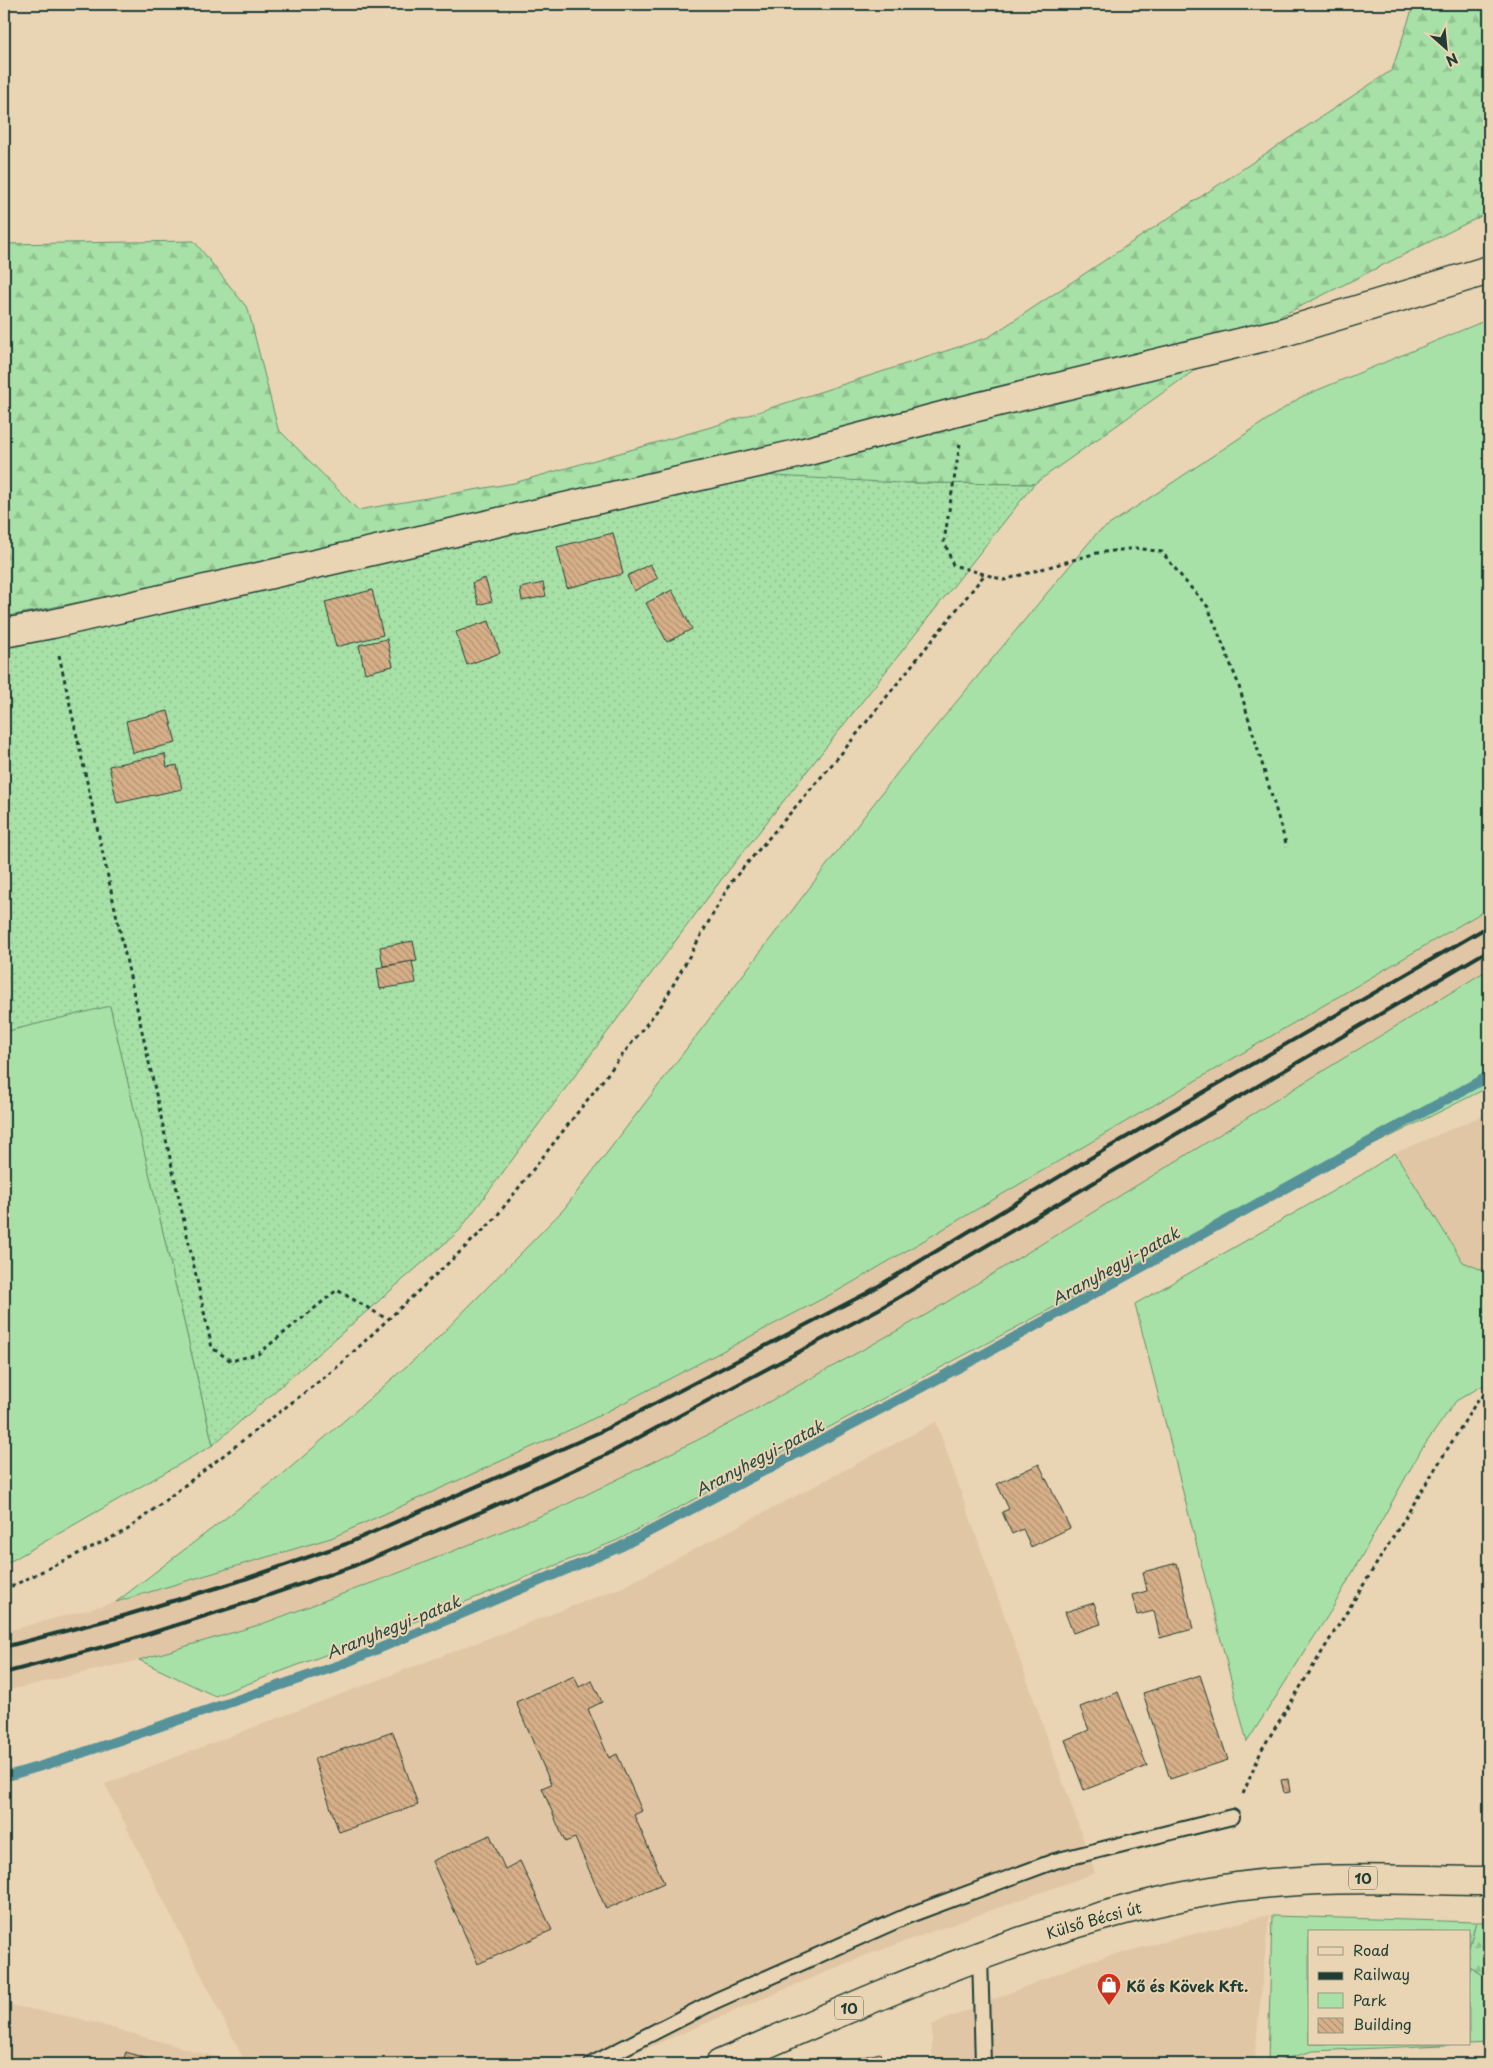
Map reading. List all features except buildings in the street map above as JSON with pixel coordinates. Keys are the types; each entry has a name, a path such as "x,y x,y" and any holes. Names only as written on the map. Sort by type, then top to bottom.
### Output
{"street":[{"path":"4,633 52,624 798,454 965,410 1284,332 1489,270"},
{"name":"Külső Bécsi út","path":"720,2064 878,1996 980,1956 1117,1911 1236,1887 1287,1881 1335,1878 1489,1880"}],"lane":[{"path":"592,2064 715,2001 907,1916 1055,1861 1232,1817"},
{"path":"980,1956 983,2064"}],"path":[{"path":"965,410 944,541 953,565 1004,580 1097,553 1137,548 1162,552 1208,606 1238,683 1288,847"},
{"path":"4,1590 127,1530 335,1369 492,1222 663,1003 731,882 840,755 985,574"},
{"path":"52,624 212,1348 231,1360 258,1354 337,1290 387,1319"},
{"path":"1232,1817 1262,1749 1479,1398 1489,1394"}],"shaded area":[{"path":"1489,908 1489,969 929,1313 720,1429 555,1510 401,1572 262,1624 139,1660 4,1691 4,1632 116,1602 331,1538 585,1423 843,1288"},
{"path":"1489,1113 1489,1273 1463,1262 1395,1153"},
{"path":"936,1422 1095,1873 856,1959 610,2064 246,2064 105,1784 623,1587"},
{"path":"1269,1915 1254,2064 932,2064 932,2025 1085,1962"},
{"path":"4,2004 77,2018 240,2064 4,2064"}],"green space":[{"path":"1414,4 1489,4 1489,212 1247,333 1034,484 900,483 197,579 4,617 4,244 194,241 248,309 278,429 358,510 514,483 718,425 989,337 1392,70"},
{"path":"1489,319 1489,908 843,1288 585,1423 331,1538 116,1602 282,1475 432,1344 564,1209 898,772 1097,533 1301,397"},
{"path":"686,471 900,483 1034,484 721,880 459,1231 213,1445 110,1006 4,1032 4,617 197,579"},
{"path":"1489,969 1489,1087 1120,1272 618,1540 438,1613 215,1696 139,1660 262,1624 401,1572 555,1510 720,1429 929,1313"},
{"path":"110,1005 213,1445 4,1565 4,1032"},
{"path":"1395,1153 1463,1262 1489,1273 1489,1382 1456,1401 1421,1450 1332,1609 1247,1742 1135,1304 1361,1175"},
{"path":"1272,1916 1476,1922 1470,1944 1470,1930 1308,1930 1308,2046 1422,2046 1313,2051 1268,2064"},
{"path":"1476,1922 1489,1922 1489,1979 1470,1968 1470,1944"},
{"path":"1470,1968 1489,1979 1489,2043 1470,2044"}],"waterway":[{"name":"Aranyhegyi-patak","path":"4,1777 58,1761 340,1665 620,1547 975,1359 1489,1076"}],"railway":[{"path":"4,1647 123,1616 236,1582 346,1544 600,1432 867,1293 1082,1163 1489,926"},
{"path":"4,1673 129,1640 246,1603 356,1565 483,1511 606,1455 879,1309 1489,950"}],"place":[{"name":"Kő és Kövek Kft.","path":"1109,2006"}]}
